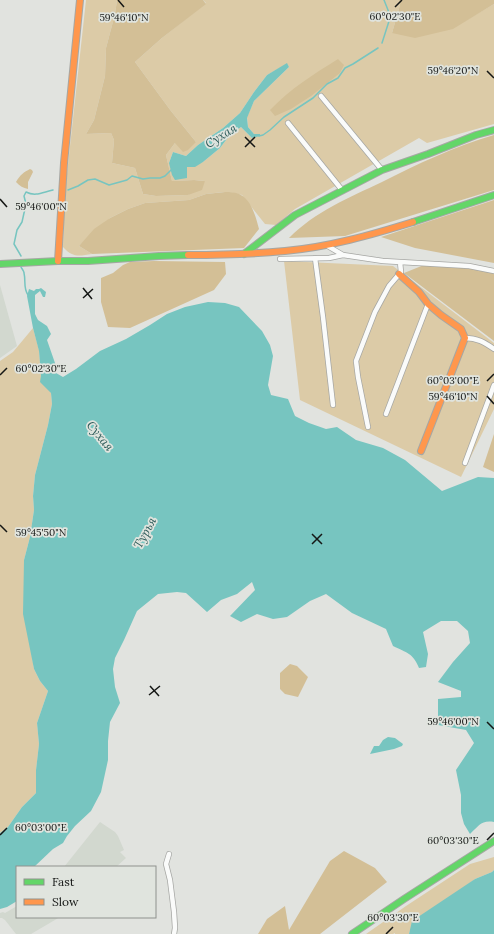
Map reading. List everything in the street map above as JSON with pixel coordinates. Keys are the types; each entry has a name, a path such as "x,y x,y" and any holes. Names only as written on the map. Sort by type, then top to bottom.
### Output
{"main road":[{"path":"58,261 64,163 80,0"},
{"path":"244,254 295,215 382,170 476,135 494,130"},
{"path":"0,264 88,261 159,256 244,254 326,246 374,234 494,195"},
{"path":"399,274 419,292 428,304 461,329 465,338 420,451"},
{"path":"352,934 494,841"}],"street":[{"path":"321,96 382,170"},
{"path":"288,124 342,190"},
{"path":"326,246 343,255 383,261 469,266 494,270"},
{"path":"280,259 329,258 343,255"},
{"path":"315,258 333,405"},
{"path":"368,427 356,361 375,312 389,286 401,272 400,262"},
{"path":"386,414 428,304"},
{"path":"465,338 474,338 494,349"},
{"path":"465,463 494,385"},
{"path":"169,854 166,864 170,880 174,912 174,934"}],"shaded area":[{"path":"86,0 117,0 106,48 105,76 94,120 86,134 111,133 114,140 112,163 135,168 143,194 156,196 188,195 205,181 172,181 166,155 175,143 196,142 135,62 162,38 206,3 203,0 399,0 400,5 392,33 453,28 494,4 494,124 427,143 419,138 295,209 276,225 265,224 242,195 234,193 224,192 206,194 189,200 145,203 110,218 79,246 92,254 73,255 63,247 65,192","holes":["287,64 289,67 254,101 247,117 248,127 254,134 260,134 252,138 241,127 229,136 220,148 203,162 187,167 169,163 173,152 186,156 240,113 267,75"]},
{"path":"117,0 203,0 206,4 162,38 135,62 196,142 188,150 183,152 175,143 166,155 172,181 205,181 202,190 188,195 156,196 143,194 135,168 112,163 114,140 111,133 86,134 94,120 105,76 106,48"},
{"path":"399,0 494,0 494,4 453,29 415,38 392,33 400,5"},
{"path":"338,59 344,65 340,73 311,96 291,109 275,116 270,110 311,76"},
{"path":"494,135 494,190 345,236 289,238 310,220 333,206 437,156 465,144"},
{"path":"30,169 33,172 28,182 28,189 22,187 16,182 22,174"},
{"path":"225,192 237,193 245,198 251,205 255,215 259,229 244,248 92,254 79,246 94,229 110,218 128,209 145,203 189,200 206,194"},
{"path":"494,200 494,263 415,248 381,237"},
{"path":"284,261 393,266 494,343 494,409 461,477 300,400"},
{"path":"130,262 225,262 226,274 214,290 130,328 108,327 101,302 101,278 113,273 123,265"},
{"path":"424,265 475,269 494,273 494,341 404,273"},
{"path":"0,285 17,346 0,358"},
{"path":"33,328 39,350 41,376 51,393 52,404 35,475 33,496 34,510 30,537 24,560 24,577 34,669 40,681 48,691 37,723 39,744 36,770 36,793 22,807 8,827 0,833 0,361 13,352"},
{"path":"494,434 494,472 483,467"},
{"path":"290,664 297,666 308,677 298,697 285,694 280,689 280,673"},
{"path":"100,822 115,832 118,836 124,850 120,852 126,858 117,866 65,866"},
{"path":"344,851 375,868 387,882 320,934 258,934 267,919 285,906 289,930 330,861"},
{"path":"494,857 494,870 492,872 475,879 410,930 409,934 366,934 470,864"},
{"path":"16,907 16,918 58,918 31,934 16,934 5,920 0,918 0,913 5,913"}],"water":[{"path":"287,63 289,67 254,101 247,118 248,127 254,134 260,134 260,136 252,138 241,127 229,136 220,148 203,162 195,167 187,167 187,178 175,180 169,163 173,152 186,156 198,145 223,128 240,113 267,75"},
{"name":"Турья","path":"41,288 46,292 45,297 43,297 40,291 35,295 35,314 38,320 47,326 51,334 47,340 55,363 56,373 63,377 100,351 126,339 167,314 185,307 208,302 225,303 239,307 262,331 270,345 273,356 268,385 271,395 288,399 295,416 326,429 337,427 356,440 383,448 405,460 442,491 478,477 494,478 494,822 483,823 470,834 464,824 461,813 461,795 456,770 474,743 466,730 438,725 438,699 461,697 461,691 438,682 470,643 468,631 457,621 441,621 423,632 428,654 426,667 419,668 412,656 393,646 386,629 352,613 326,594 310,601 287,617 273,619 257,614 241,622 230,616 255,590 252,582 237,594 221,600 207,612 186,593 177,592 158,594 137,611 115,658 113,669 115,687 120,703 110,722 108,760 101,792 91,811 75,826 63,843 53,849 35,866 16,866 16,902 0,909 0,833 8,827 22,807 36,793 36,770 39,744 37,723 48,691 40,681 34,669 23,614 24,560 30,537 34,510 33,496 35,475 52,404 51,393 40,382 39,351 27,296 29,289 34,291"},
{"path":"388,737 395,738 403,744 402,746 370,754 374,746 379,746 383,740"},
{"path":"494,870 494,934 409,934 412,921 475,879"}],"waterway":[{"name":"Сухая","path":"382,43 390,18 384,0"},
{"name":"Сухая","path":"259,136 263,135 284,117 313,98 327,84 338,78 345,68 378,48"},
{"name":"Сухая","path":"68,190 88,180 95,179 109,185 127,180 132,176 143,179 160,178 165,176 171,170"},
{"name":"Сухая","path":"21,256 14,244 17,230 22,222 26,204 24,196 26,192 40,194 53,190"},
{"name":"Сухая","path":"21,267 24,272 25,287 28,295"}],"traffic: fast":[{"path":"244,254 295,215 382,170 476,135 494,130"},
{"path":"413,222 494,195"},
{"path":"0,264 88,261 188,255"},
{"path":"352,934 494,841"}],"traffic: slow":[{"path":"58,261 64,163 80,0"},
{"path":"188,255 249,254 318,247 350,240 413,222"},
{"path":"399,274 419,292 428,304 461,329 465,338 421,451"}]}
